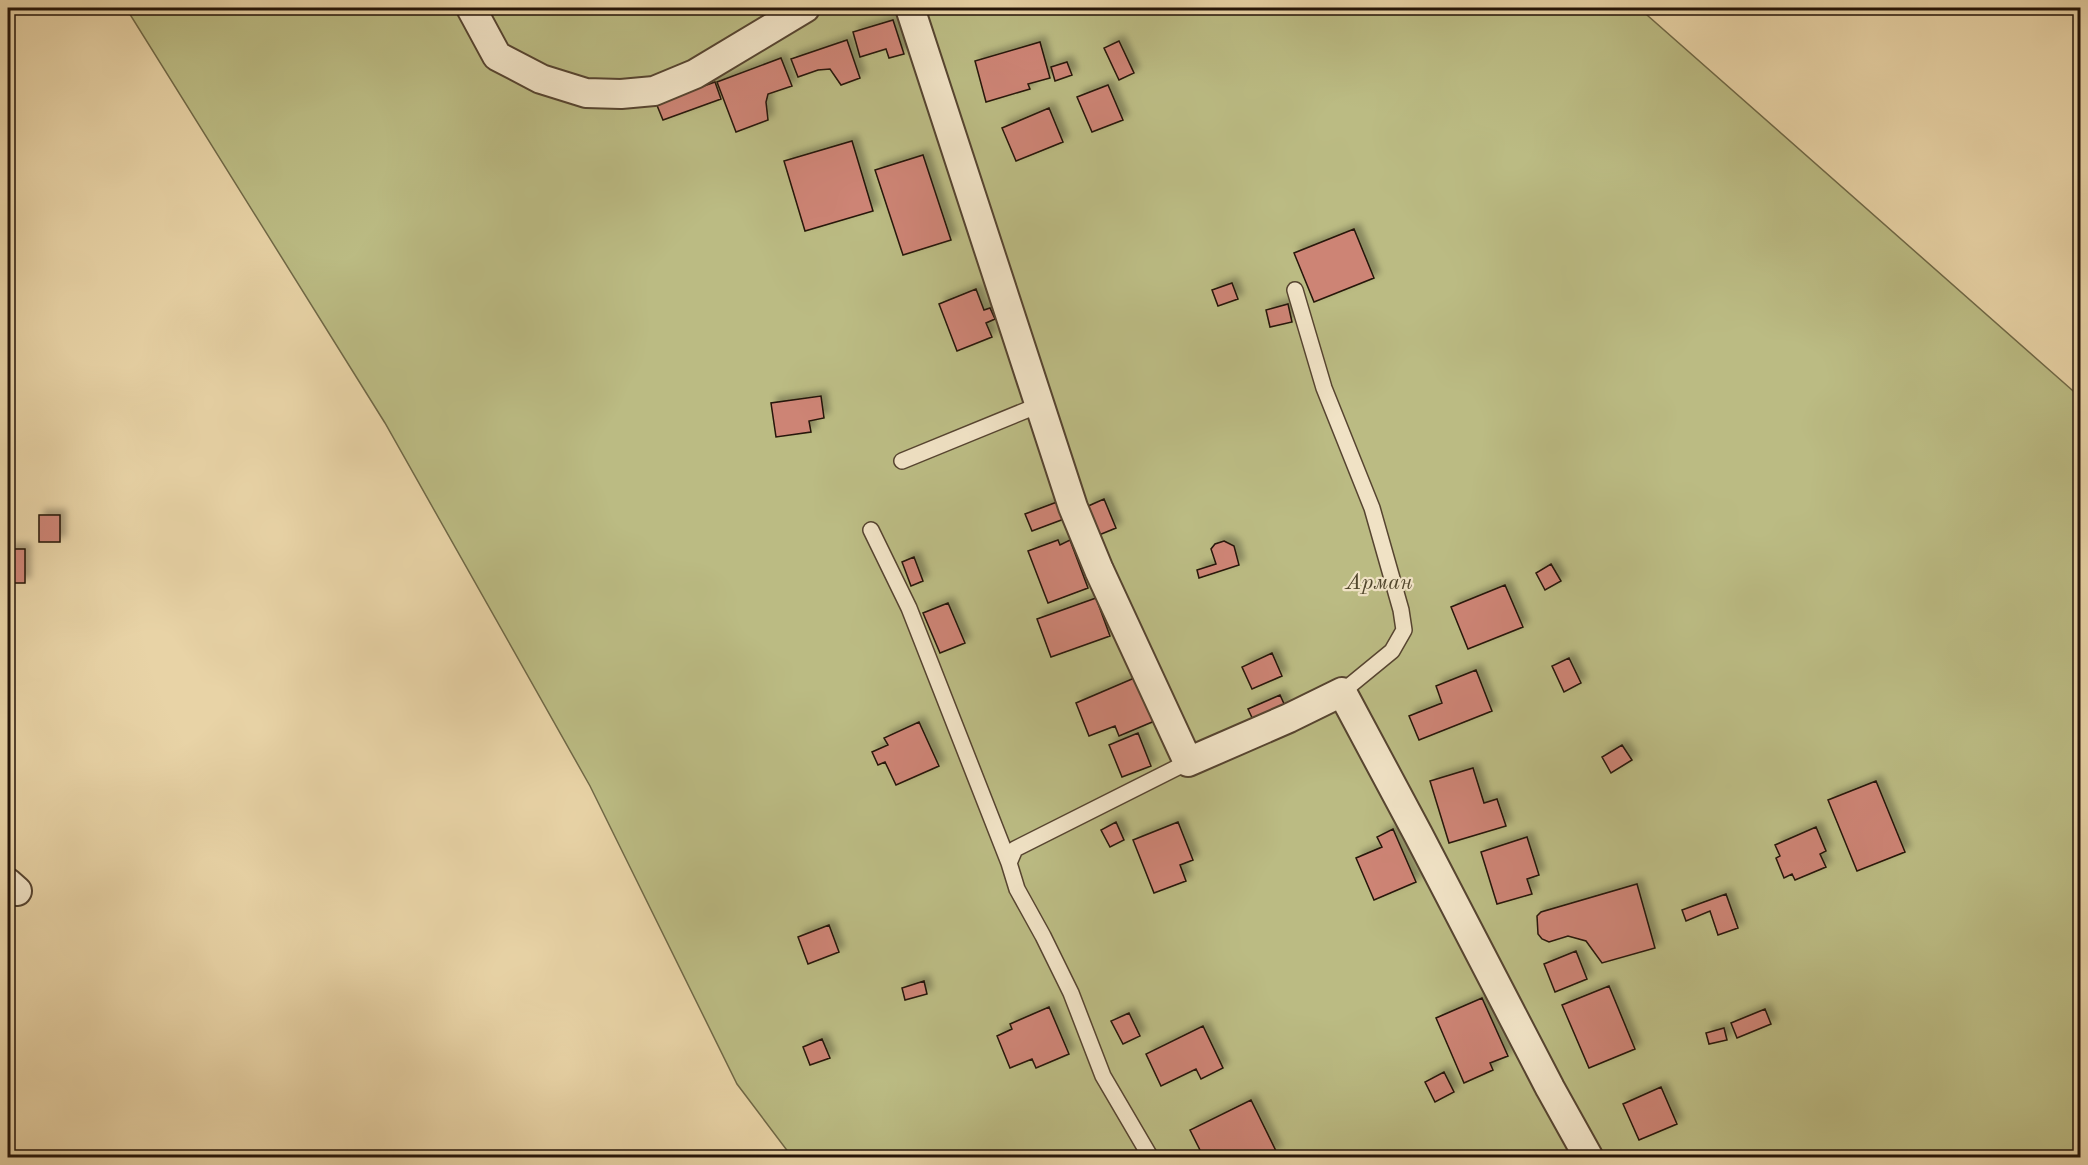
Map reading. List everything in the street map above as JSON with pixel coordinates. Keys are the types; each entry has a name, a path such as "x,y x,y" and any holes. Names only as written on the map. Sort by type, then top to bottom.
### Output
{"street":[{"path":"471,8 497,56 541,79 586,93 621,94 654,91 695,74 805,8"},
{"path":"910,8 1073,507 1099,570 1188,762 1342,692 1589,1158"}],"lane":[{"path":"1295,290 1324,388 1372,508 1401,610 1404,630 1392,651 1342,692"},
{"path":"902,460 1039,405"},
{"path":"871,530 909,608 1009,863 1017,889 1071,993 1103,1076 1151,1158"},
{"path":"1009,863 1015,849 1188,762"}],"green space":[{"name":"Арман","path":"126,8 1639,8 2080,397 2080,1157 792,1157 737,1084 590,786 385,423"}],"building":[{"path":"893,20 904,54 889,58 886,49 860,57 853,32"},
{"path":"847,40 860,78 841,85 830,69 818,70 798,77 791,59"},
{"path":"1119,41 1134,73 1119,80 1104,48"},
{"path":"1040,42 1050,78 1028,84 1030,89 986,102 975,61"},
{"path":"781,58 792,86 768,94 766,102 768,120 736,132 717,82"},
{"path":"1067,62 1072,75 1055,81 1051,67"},
{"path":"715,82 721,99 663,120 656,103"},
{"path":"1108,85 1123,120 1092,132 1077,97"},
{"path":"1049,108 1063,142 1016,161 1002,128"},
{"path":"852,141 873,211 805,231 784,161"},
{"path":"923,155 951,240 903,255 875,170"},
{"path":"1354,229 1374,278 1314,302 1294,253"},
{"path":"1232,283 1238,299 1218,306 1212,290"},
{"path":"976,289 984,310 990,308 995,319 986,323 992,337 957,351 939,304"},
{"path":"1288,304 1292,322 1270,327 1266,310"},
{"path":"821,396 824,418 809,421 811,432 776,437 771,403"},
{"path":"1104,499 1116,528 1099,535 1086,507"},
{"path":"1057,502 1064,519 1032,531 1025,514"},
{"path":"39,515 60,515 60,542 39,542"},
{"path":"1058,540 1060,545 1070,540 1088,588 1048,603 1028,551"},
{"path":"1224,541 1234,546 1239,565 1199,578 1197,570 1216,564 1211,549 1215,544"},
{"path":"8,549 25,549 25,583 8,583"},
{"path":"914,557 923,581 911,586 902,562"},
{"path":"1551,564 1561,581 1545,590 1536,573"},
{"path":"1505,585 1523,627 1468,649 1451,607"},
{"path":"1096,598 1110,636 1051,657 1037,619"},
{"path":"948,603 965,643 940,653 923,613"},
{"path":"1272,653 1282,676 1252,689 1242,667"},
{"path":"1569,658 1581,683 1564,692 1552,666"},
{"path":"1476,670 1492,711 1419,740 1409,716 1442,703 1436,686"},
{"path":"1139,676 1157,720 1119,736 1115,726 1089,736 1076,703"},
{"path":"1280,695 1286,708 1254,722 1248,709"},
{"path":"919,722 939,766 896,785 885,762 878,765 872,752 888,745 884,738"},
{"path":"1138,733 1151,766 1122,777 1109,745"},
{"path":"1622,745 1632,760 1611,773 1602,757"},
{"path":"1473,768 1484,803 1497,799 1506,826 1449,843 1430,781"},
{"path":"1876,781 1905,852 1857,871 1828,800"},
{"path":"1116,822 1124,840 1110,847 1101,830"},
{"path":"1178,822 1193,860 1180,865 1186,881 1154,893 1133,840"},
{"path":"1816,827 1826,851 1820,854 1826,867 1795,880 1792,874 1784,878 1776,858 1780,856 1775,845"},
{"path":"1393,829 1416,882 1374,900 1356,858 1382,847 1377,837"},
{"path":"1527,837 1539,875 1527,879 1532,894 1497,904 1481,852"},
{"path":"1637,884 1655,948 1602,963 1586,941 1568,936 1549,942 1538,934 1537,916 1541,912"},
{"path":"1726,894 1738,928 1718,935 1710,911 1686,921 1682,910"},
{"path":"829,925 839,952 808,964 798,937"},
{"path":"1576,951 1587,979 1555,992 1544,964"},
{"path":"924,981 927,994 905,1000 902,988"},
{"path":"1609,986 1635,1049 1589,1068 1562,1005"},
{"path":"1482,998 1508,1056 1490,1063 1493,1070 1464,1083 1436,1018"},
{"path":"1049,1007 1069,1054 1036,1068 1032,1059 1010,1068 997,1036 1012,1029 1010,1024"},
{"path":"1765,1009 1771,1024 1737,1038 1731,1023"},
{"path":"1129,1013 1140,1036 1123,1044 1111,1021"},
{"path":"1203,1026 1223,1068 1201,1079 1196,1069 1161,1086 1146,1054"},
{"path":"1724,1028 1727,1040 1709,1044 1706,1033"},
{"path":"822,1039 830,1058 810,1065 803,1047"},
{"path":"1444,1072 1454,1092 1435,1102 1425,1082"},
{"path":"1661,1087 1677,1124 1639,1140 1623,1104"},
{"path":"1251,1100 1276,1151 1263,1158 1204,1158 1190,1130"}]}
